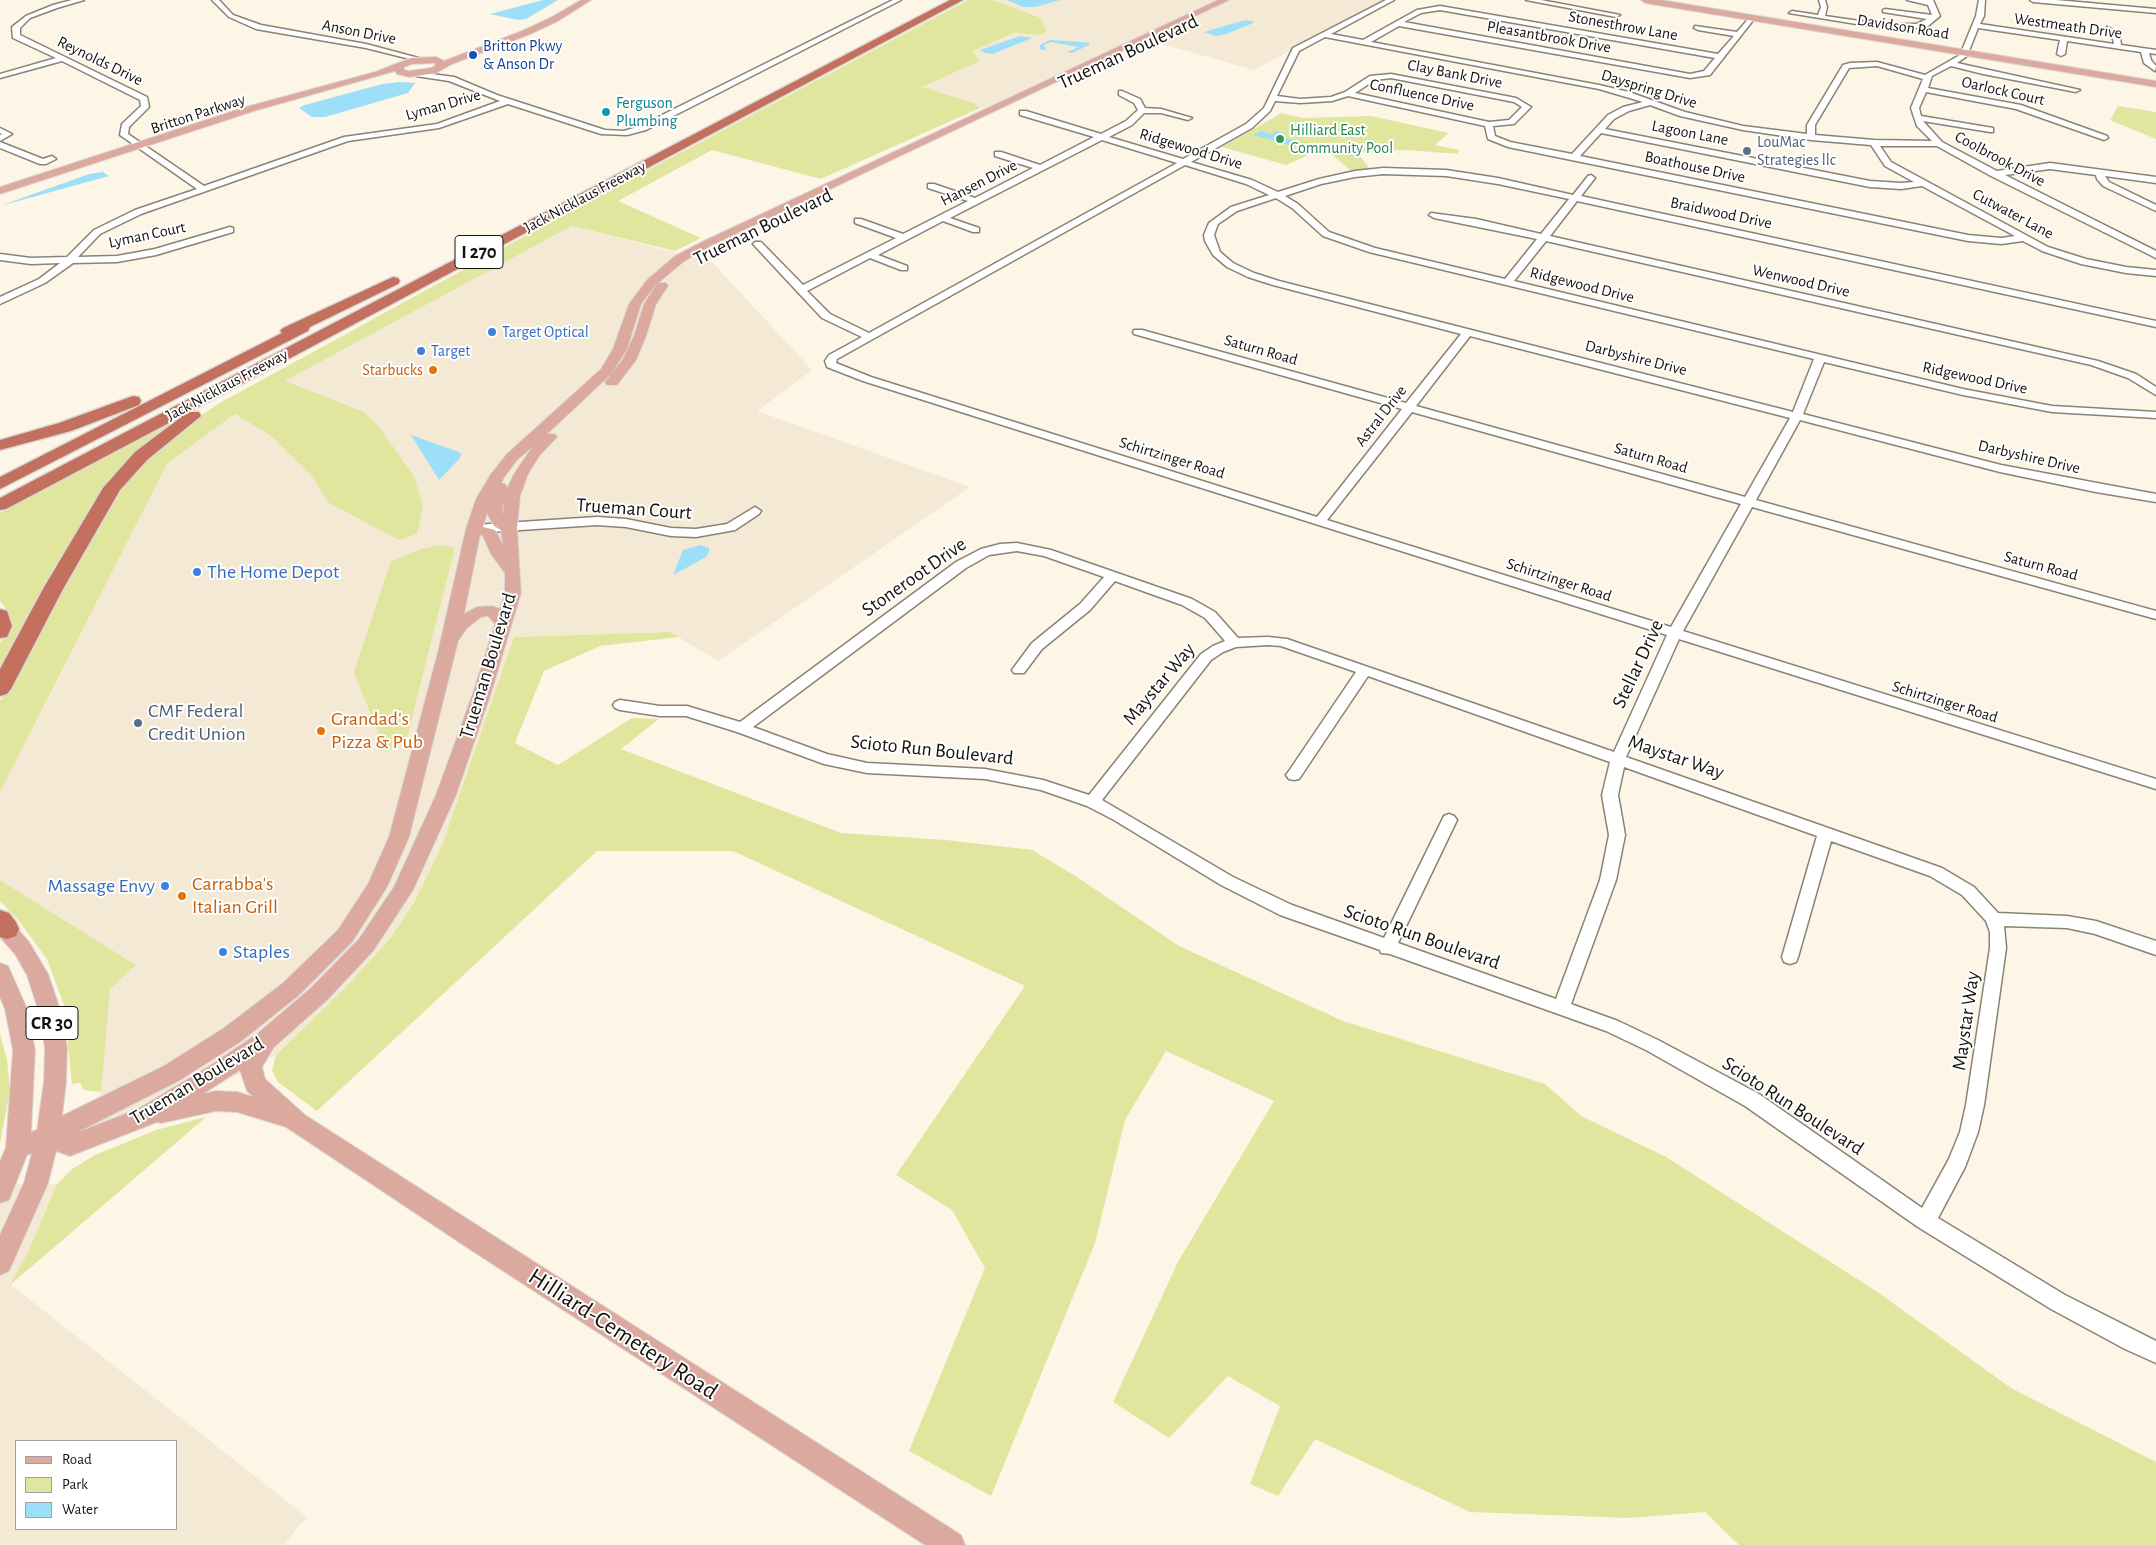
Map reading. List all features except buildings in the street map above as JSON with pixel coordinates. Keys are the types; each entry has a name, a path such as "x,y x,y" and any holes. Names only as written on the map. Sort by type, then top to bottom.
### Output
{"highway":[{"name":"Jack Nicklaus Freeway","path":"630,159 936,0"},
{"name":"Jack Nicklaus Freeway","path":"0,505 958,0"},
{"path":"0,672 53,589 112,488 140,456 184,422 227,395 440,279 519,231"},
{"name":"Jack Nicklaus Freeway","path":"0,445 65,427 119,407 196,374 398,279 0,484"},
{"path":"0,689 53,589"},
{"path":"0,615 2,626 0,632"}],"main road":[{"path":"426,60 461,53 517,32 546,18 576,0"},
{"path":"426,60 440,62 439,67 556,19 587,0"},
{"name":"Trueman Boulevard","path":"18,1147 48,1137 75,1121 172,1073 232,1035 291,989 344,936 377,887 399,837 447,652 474,529 490,486 504,466 597,381 614,360 635,304 658,277 687,254 1225,0"},
{"name":"Trueman Boulevard","path":"48,1137 70,1144 89,1139 146,1116 216,1074 265,1041 319,994 366,945 403,890 421,854 456,767 482,693 513,593 509,528 512,496 521,474 533,454 611,383 629,360 640,336 650,304 664,284 689,263 740,236 1237,0"},
{"name":"Davidson Road","path":"1645,0 2156,84"},
{"name":"Britton Parkway","path":"0,196 250,109 426,60"},
{"path":"401,66 400,72 414,74"},
{"name":"Britton Parkway","path":"3,188 297,100 381,77 414,74 439,67"},
{"path":"504,466 504,479 494,510 499,523 509,528"},
{"path":"474,529 489,533 498,554 513,574"},
{"path":"447,652 460,625 470,615 482,611 492,612 503,622"},
{"path":"399,837 414,844 421,854"},
{"name":"CR 30","path":"2,924 22,948 37,974 51,1015 56,1048 48,1137"},
{"name":"CR 30","path":"0,972 16,1009 24,1050 18,1147"},
{"name":"Hilliard-Cemetery Road","path":"265,1041 252,1066 255,1084 297,1122 495,1252 951,1545"},
{"name":"Hilliard-Cemetery Road","path":"146,1116 216,1101 237,1102 272,1112 297,1122"},
{"path":"0,1263 36,1183 48,1137"},
{"path":"0,1192 18,1147"}],"street":[{"name":"Reynolds Drive","path":"81,0 44,10 28,17 16,27 16,36 144,99 145,107 129,121 123,130 124,135 203,189"},
{"name":"Anson Drive","path":"215,0 228,13 243,22 291,34 378,51 400,58 401,66"},
{"name":"Lyman Drive","path":"0,302 42,281 69,261 97,232 106,227 138,212 346,139 440,126 508,101 604,132 624,133 634,131 898,0"},
{"name":"Schirtzinger Road","path":"1391,0 1296,50 1265,112 1249,126 834,357 830,361 831,365 876,382 2156,784"},
{"path":"1529,0 1616,15"},
{"path":"1821,17 1824,7 1822,0"},
{"path":"1792,24 1793,9 1821,17 1898,27 1925,24 1936,16 1931,2 1910,0"},
{"path":"2034,0 2154,8"},
{"path":"1980,1 1980,16 1964,56 1932,72 1915,108 1916,118 1990,130"},
{"path":"1545,26 1566,6"},
{"name":"Stonesthrow Lane","path":"1396,23 1422,10 1432,8 1451,9 1720,57"},
{"path":"1885,11 1934,18"},
{"path":"1720,57 1752,18"},
{"path":"1364,42 1396,23"},
{"name":"Pleasantbrook Drive","path":"1396,23 1678,75 1696,76 1707,73 1720,57"},
{"name":"Westmeath Drive","path":"1976,26 2031,31 2064,39 2156,52"},
{"path":"1698,28 1738,34"},
{"path":"2108,29 2117,39 2118,46"},
{"name":"Anson Drive","path":"291,34 366,46 426,60"},
{"name":"Dayspring Drive","path":"1324,35 1599,87 1715,122 1811,138 1874,143 1939,144"},
{"path":"2062,54 2064,39"},
{"path":"2144,50 2147,62 2155,69"},
{"path":"0,76 62,59"},
{"path":"1949,63 1983,72 2076,90"},
{"path":"1811,138 1811,125 1846,67 1850,65 1877,64 1928,78"},
{"path":"439,67 442,74 450,80"},
{"path":"414,74 450,80 508,101"},
{"name":"Clay Bank Drive","path":"1348,94 1368,80 1378,76 1402,77 1516,100 1525,104 1526,110 1511,122 1489,124"},
{"name":"Oarlock Court","path":"1923,90 2018,107 2104,138"},
{"path":"1122,93 1137,101 1142,110 1161,111 1188,118"},
{"path":"1273,98 1317,100 1348,94"},
{"name":"Confluence Drive","path":"1348,94 1489,124"},
{"path":"1574,157 1616,114 1650,103"},
{"name":"Hansen Drive","path":"801,290 1136,119 1142,110"},
{"name":"Ridgewood Drive","path":"1023,113 1249,182 1295,206 1315,226 1333,238 1372,250 2027,406 2097,413 2156,415"},
{"name":"Coolbrook Drive","path":"1916,118 1939,144 2156,256"},
{"name":"Boathouse Drive","path":"1489,124 1489,134 1498,141 1968,238 2001,241 2024,238"},
{"path":"0,130 8,134 0,139"},
{"name":"Lagoon Lane","path":"1599,130 1870,184 1901,186 1923,183"},
{"name":"Cutwater Lane","path":"1874,143 1888,164 2053,252 2078,260 2126,270 2156,273"},
{"path":"2,147 43,162 52,160"},
{"path":"998,154 1041,168"},
{"path":"1994,174 2040,166 2156,180"},
{"name":"Braidwood Drive","path":"1277,195 1355,174 1413,171 1475,176 2156,324"},
{"path":"2100,172 2101,179 2106,184 2156,208"},
{"path":"1507,283 1591,178"},
{"path":"930,186 976,201"},
{"name":"Darbyshire Drive","path":"1277,195 1234,209 1214,223 1209,235 1216,253 1240,270 1276,283 2040,478 2156,498"},
{"name":"Wenwood Drive","path":"1434,215 1544,238 2094,363 2132,376 2156,392"},
{"path":"943,218 976,230"},
{"path":"858,221 904,238"},
{"name":"Lyman Court","path":"0,257 20,260 69,261 131,257 230,230"},
{"path":"758,244 833,321 870,337"},
{"path":"870,255 904,268"},
{"name":"Saturn Road","path":"1138,332 2156,615"},
{"name":"Astral Drive","path":"1320,521 1468,332"},
{"name":"Stellar Drive","path":"1561,1008 1608,880 1617,835 1610,795 1618,759 1674,634 1797,416 1820,358"},
{"name":"Trueman Court","path":"474,529 597,521 626,523 671,532 696,533 731,527 755,510"},
{"name":"Stoneroot Drive","path":"742,728 961,565 985,552 1000,548 1017,547 1032,549 1200,608 1210,615 1234,643"},
{"path":"1019,670 1037,646 1085,607 1112,576"},
{"name":"Maystar Way","path":"1092,802 1198,666 1218,649 1234,643 1258,640 1282,642 1826,832 1920,866 1951,880 1968,892 1994,919 1998,932 1998,948 1975,1105 1969,1132 1958,1161 1925,1221"},
{"path":"1294,774 1364,670"},
{"name":"Scioto Run Boulevard","path":"620,705 687,711 742,728 824,759 867,768 985,774 1043,785 1092,802 1227,881 1286,910 1387,948 1612,1026 1652,1045 1752,1100 1925,1221 2058,1302 2132,1342 2156,1352"},
{"path":"1387,948 1449,820"},
{"path":"1790,957 1826,832"},
{"path":"1994,919 2067,922 2096,928 2156,948"}],"shaded area":[{"path":"992,0 1387,0 1254,70 1149,40 1005,106 980,108 974,103 921,87 980,61 971,51 1014,33 1042,35 1008,7"},
{"path":"572,226 712,262 812,370 757,411 970,487 718,661 670,632 514,637 442,845 415,901 389,940 346,987 276,1055 200,1094 97,1128 110,989 136,965 0,880 0,792 167,464 235,414 285,381"},
{"path":"0,1184 57,1184 29,1250 11,1285 307,1517 283,1545 0,1545"}],"green space":[{"path":"968,0 992,0 1041,18 1046,31 1042,35 1014,33 972,51 980,61 922,87 974,103 980,108 821,179 712,150 618,201 701,238 675,251 572,226 285,381 364,412 379,427 414,476 423,506 417,534 399,540 329,503 311,475 270,435 235,414 167,464 0,792 0,701 126,482 151,453 182,428 218,404 554,220"},
{"path":"2118,106 2156,112 2156,139 2110,120"},
{"path":"1282,113 1302,118 1371,116 1449,133 1435,145 1459,150 1458,154 1407,150 1357,152 1370,169 1351,171 1330,153 1313,153 1286,165 1222,147"},
{"path":"190,412 192,413 132,460 0,667 0,643 6,631 8,618 0,601 0,513"},
{"path":"441,545 455,548 407,737 386,753 354,672 391,561 421,549"},
{"path":"670,632 679,637 600,646 544,671 515,743 558,765 632,718 659,719 621,749 841,833 946,840 1032,850 1077,877 1179,946 1343,1021 1545,1084 1581,1116 1666,1157 1876,1291 2011,1388 2156,1462 2156,1545 1739,1545 1705,1512 1630,1518 1470,1512 1315,1439 1278,1496 1250,1484 1280,1406 1228,1376 1169,1438 1113,1402 1178,1262 1274,1101 1166,1051 1125,1120 1095,1243 991,1496 909,1451 985,1268 952,1210 896,1175 1025,986 733,851 597,851 317,1111 278,1082 272,1071 276,1055 346,987 389,940 415,901 442,845 514,637"},
{"path":"0,880 136,965 110,989 101,1092 84,1090 80,1083 72,1084 64,1005 47,959 18,920 0,901"},
{"path":"0,1033 7,1060 10,1091 0,1143"},
{"path":"206,1117 10,1285 29,1250 57,1184 72,1169 95,1155 156,1130"}],"water":[{"path":"543,0 558,0 526,19 518,20 490,14"},
{"path":"1007,0 1060,0 1035,7 1023,7"},
{"path":"1245,20 1253,21 1253,23 1227,34 1216,36 1204,32"},
{"path":"1020,36 1032,38 993,54 980,50"},
{"path":"1050,40 1089,43 1089,45 1072,53 1067,52 1079,47 1051,42 1044,45 1046,50 1040,49 1040,45"},
{"path":"415,83 408,93 325,117 312,117 299,108 382,84"},
{"name":"Hilliard East Community Pool","path":"1261,131 1271,134 1276,131 1286,134 1281,137 1300,142 1293,146 1254,135"},
{"path":"103,172 109,176 0,206 89,174"},
{"path":"411,435 459,452 461,454 460,458 439,480"},
{"path":"700,545 709,548 706,557 673,575 683,550"}],"place":[{"name":"Britton Pkwy & Anson Dr","path":"473,55"},
{"name":"Ferguson Plumbing","path":"606,112"},
{"name":"Hilliard East Community Pool","path":"1280,139"},
{"name":"LouMac Strategies llc","path":"1747,151"},
{"name":"Target Optical","path":"492,332"},
{"name":"Target","path":"421,351"},
{"name":"Starbucks","path":"433,370"},
{"name":"The Home Depot","path":"197,572"},
{"name":"CMF Federal Credit Union","path":"138,723"},
{"name":"Grandad's Pizza & Pub","path":"321,731"},
{"name":"Massage Envy","path":"165,886"},
{"name":"Carrabba's Italian Grill","path":"182,896"},
{"name":"Staples","path":"223,952"}]}
